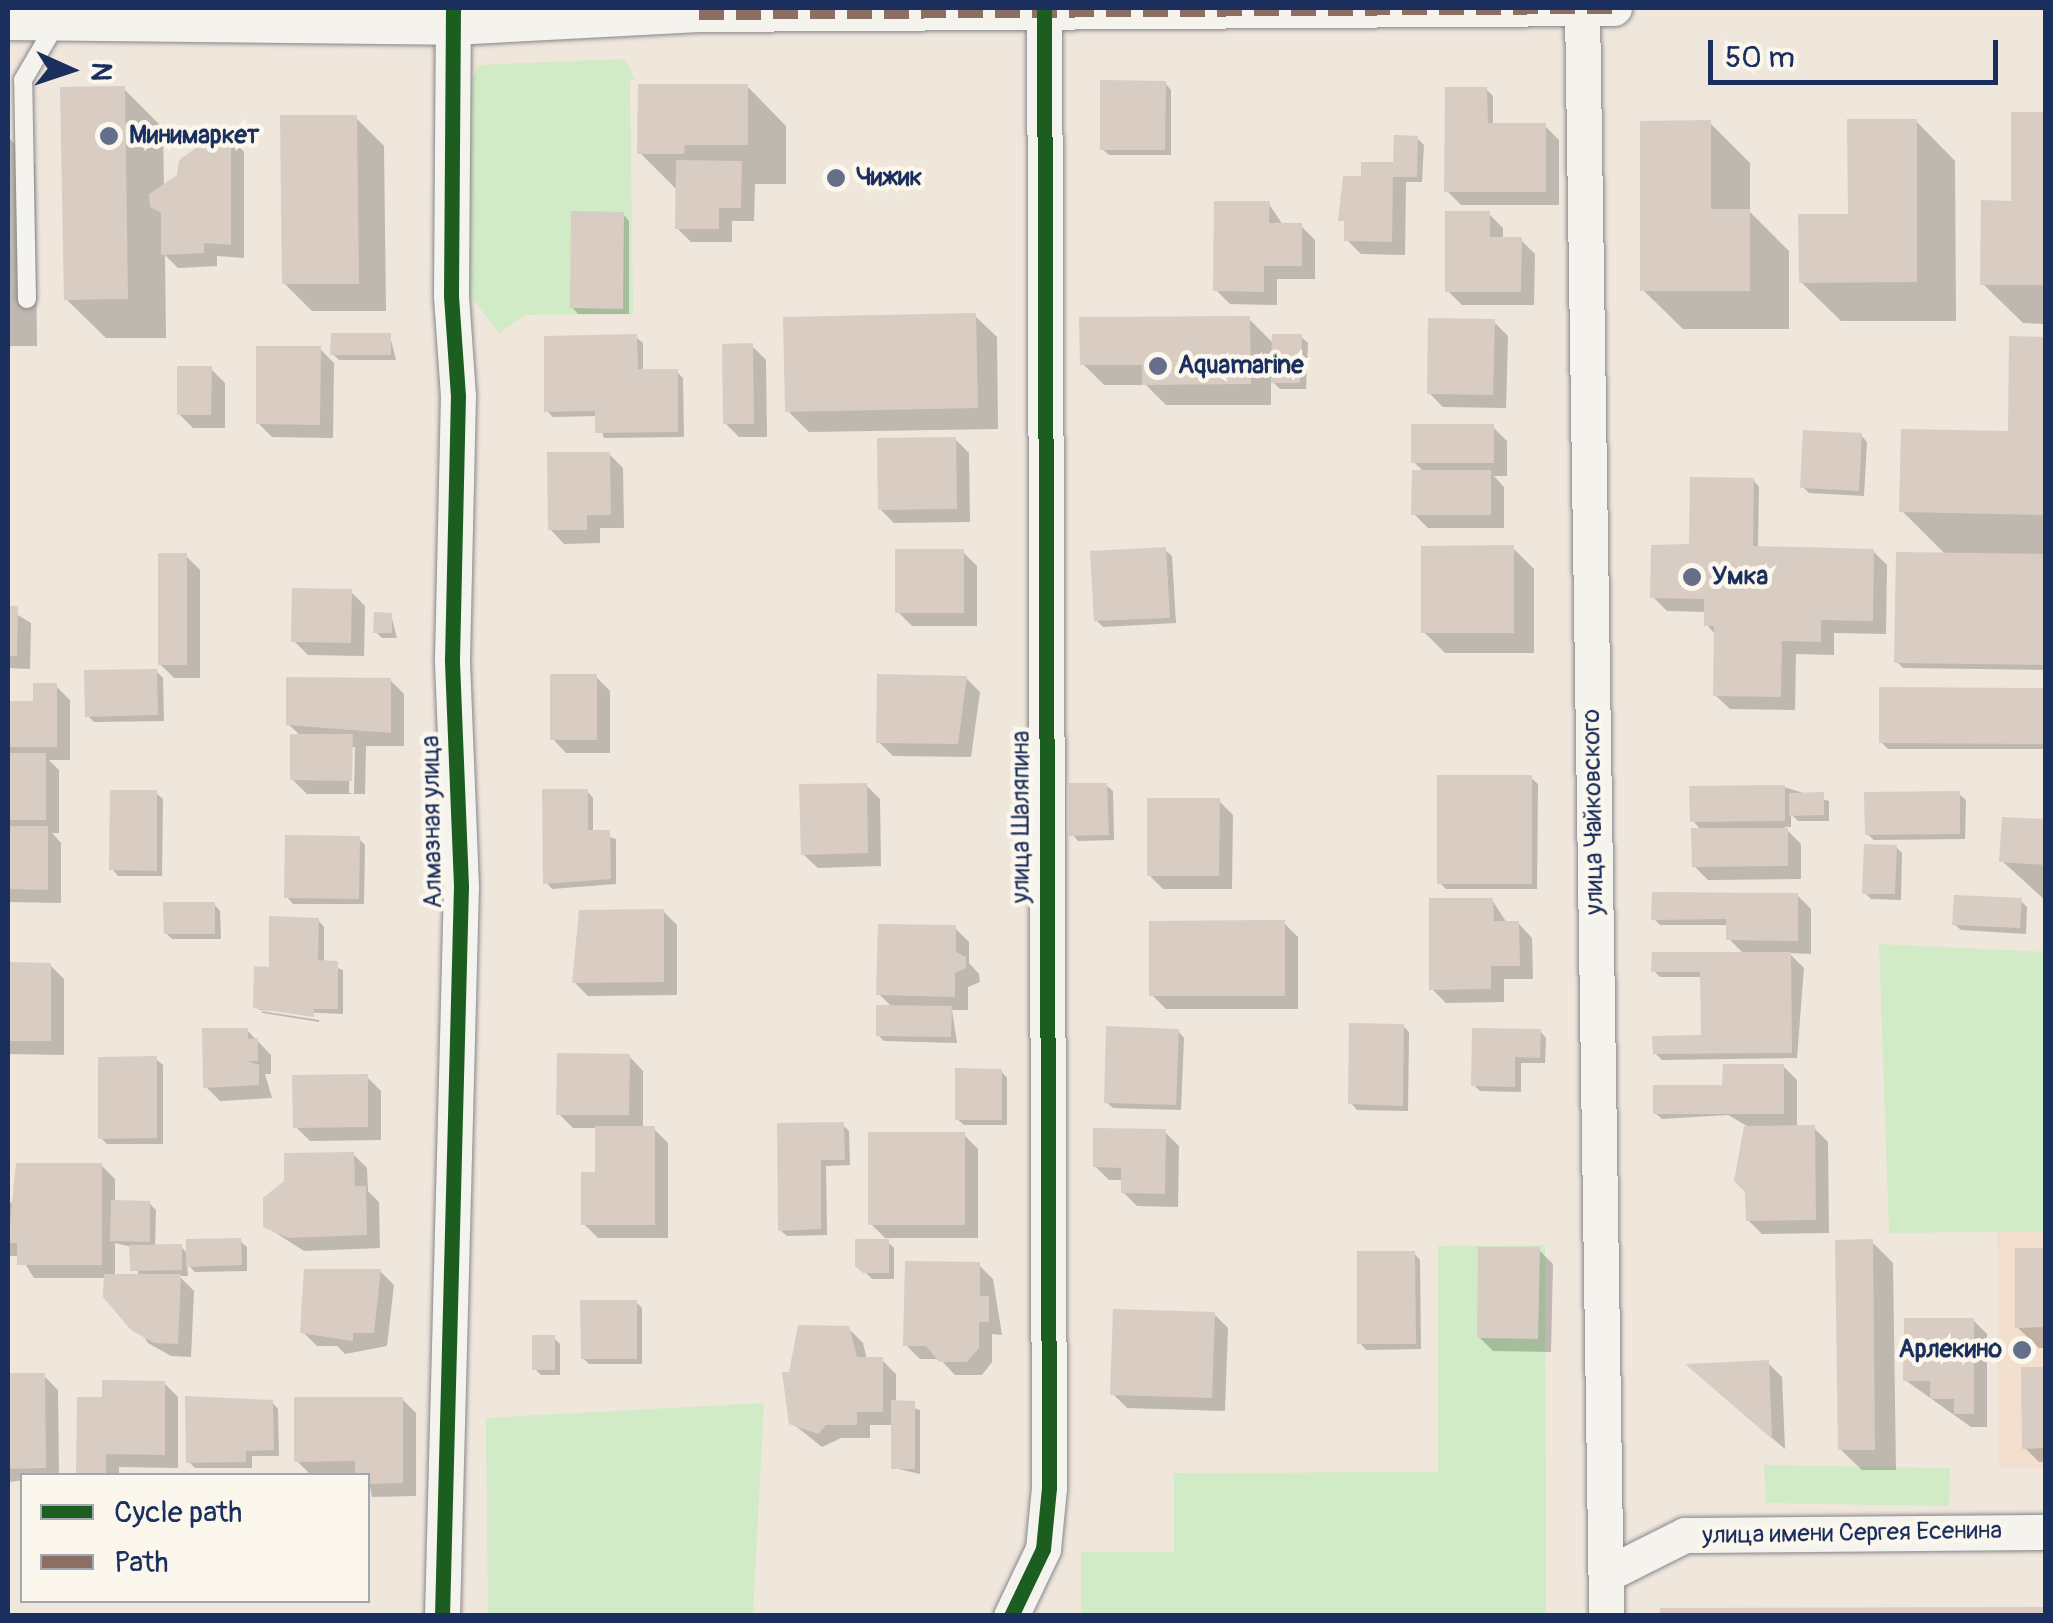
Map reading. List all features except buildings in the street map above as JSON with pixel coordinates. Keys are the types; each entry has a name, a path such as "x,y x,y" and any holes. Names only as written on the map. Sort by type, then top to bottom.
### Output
{"street":[{"path":"8,22 57,14 453,17 1593,8"},
{"name":"улица Чайковского","path":"1593,8 1606,1616"},
{"name":"улица Шаляпина","path":"1011,1616 1043,1550 1049,1488 1044,11"},
{"name":"Алмазная улица","path":"442,1616 461,886 452,659 458,396 450,295 453,17"},
{"name":"улица имени Сергея Есенина","path":"1607,1574 1685,1536 2046,1532"}],"lane":[{"path":"27,299 23,80 57,14"}],"shaded area":[{"name":"Арлекино","path":"2045,1231 2045,1468 1999,1468 1997,1232"}],"green space":[{"path":"624,59 635,78 630,82 633,314 525,315 499,333 453,274 459,105 479,65"},
{"path":"1879,944 2045,952 2045,1231 1889,1233"},
{"path":"1545,1245 1546,1615 1081,1615 1081,1552 1174,1552 1174,1473 1438,1472 1438,1246"},
{"path":"764,1403 753,1614 488,1614 486,1418"},
{"path":"1764,1465 1950,1468 1949,1506 1766,1503"}],"marked path":[{"path":"699,14 1614,8"}],"cycle path":[{"path":"442,1616 461,886 452,659 458,396 451,295 453,8"},
{"path":"1011,1616 1043,1549 1049,1488 1044,11"}],"place":[{"name":"Минимаркет","path":"109,136"},
{"name":"Чижик","path":"836,178"},
{"name":"Aquamarine","path":"1158,366"},
{"name":"Умка","path":"1692,577"},
{"name":"Арлекино","path":"2022,1350"}]}
